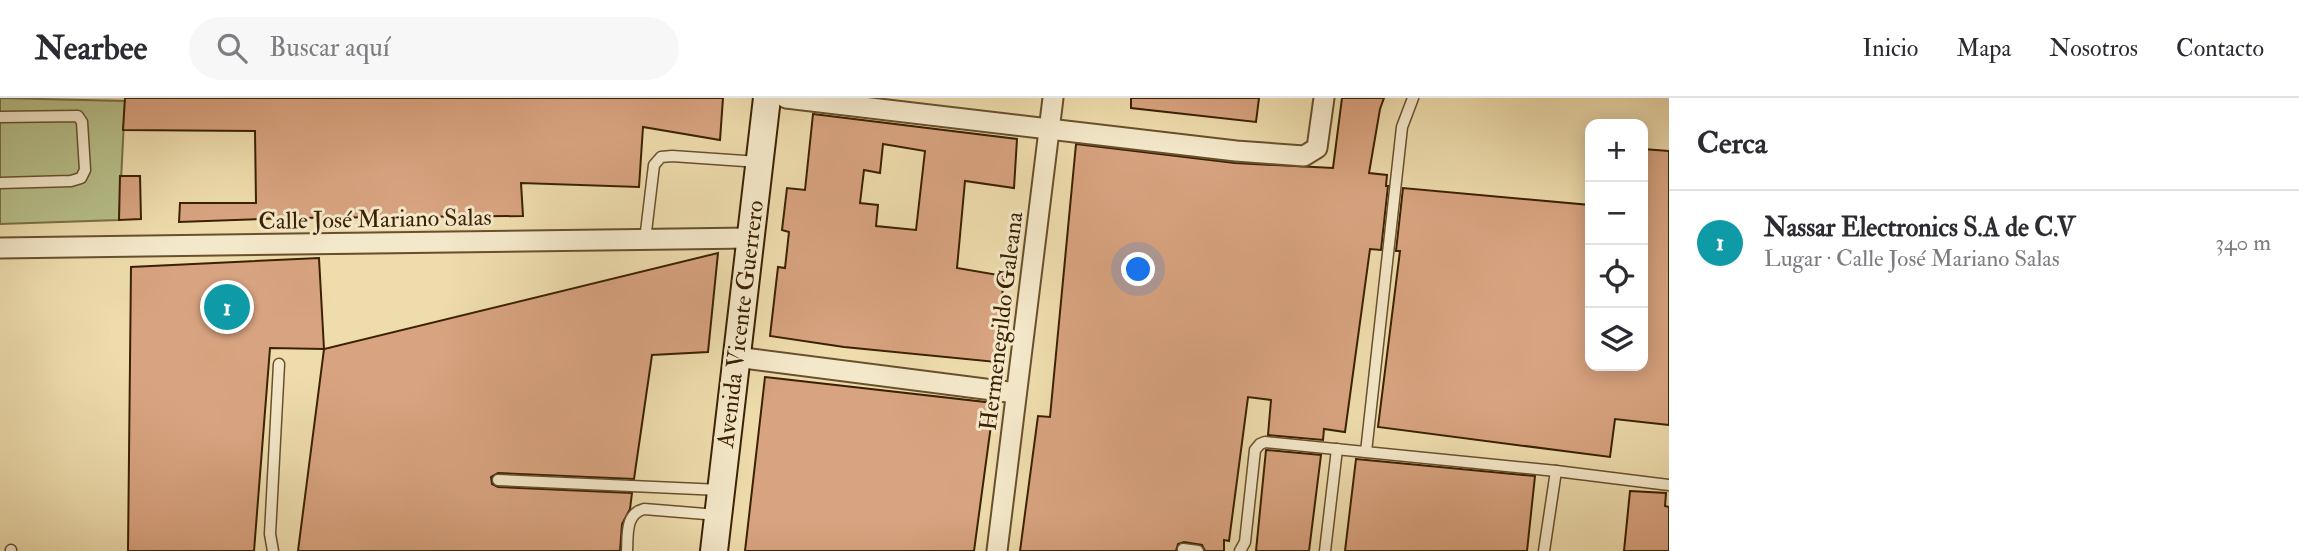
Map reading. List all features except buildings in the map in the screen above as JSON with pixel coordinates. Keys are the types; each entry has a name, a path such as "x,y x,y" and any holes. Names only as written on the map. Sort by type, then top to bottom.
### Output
{"main road":[{"name":"Avenida Vicente Guerrero","path":"714,551 767,98"}],"street":[{"path":"786,98 1236,151 1304,156 1317,148 1320,140 1324,98"},
{"name":"Hermenegildo Galeana","path":"998,551 1053,98"},
{"name":"Calle José Mariano Salas","path":"0,248 750,238"},
{"path":"736,357 1016,393"}],"lane":[{"path":"1366,452 1402,127 1413,98"},
{"path":"0,117 78,117 82,121 85,170 80,178 71,181 0,183"},
{"path":"645,240 654,165 661,157 759,163"},
{"path":"273,551 270,534 279,364"},
{"path":"1240,551 1245,542 1257,446 1265,442 1669,485"},
{"path":"1325,551 1337,449"},
{"path":"1544,551 1556,471"},
{"path":"498,480 720,503"},
{"path":"627,551 628,525 637,511 720,503"},
{"path":"1183,549 1198,551"}],"green space":[{"path":"0,98 125,101 119,220 0,224"}],"place":[{"name":"Nassar Electronics S.A de C.V","path":"227,307"}]}
